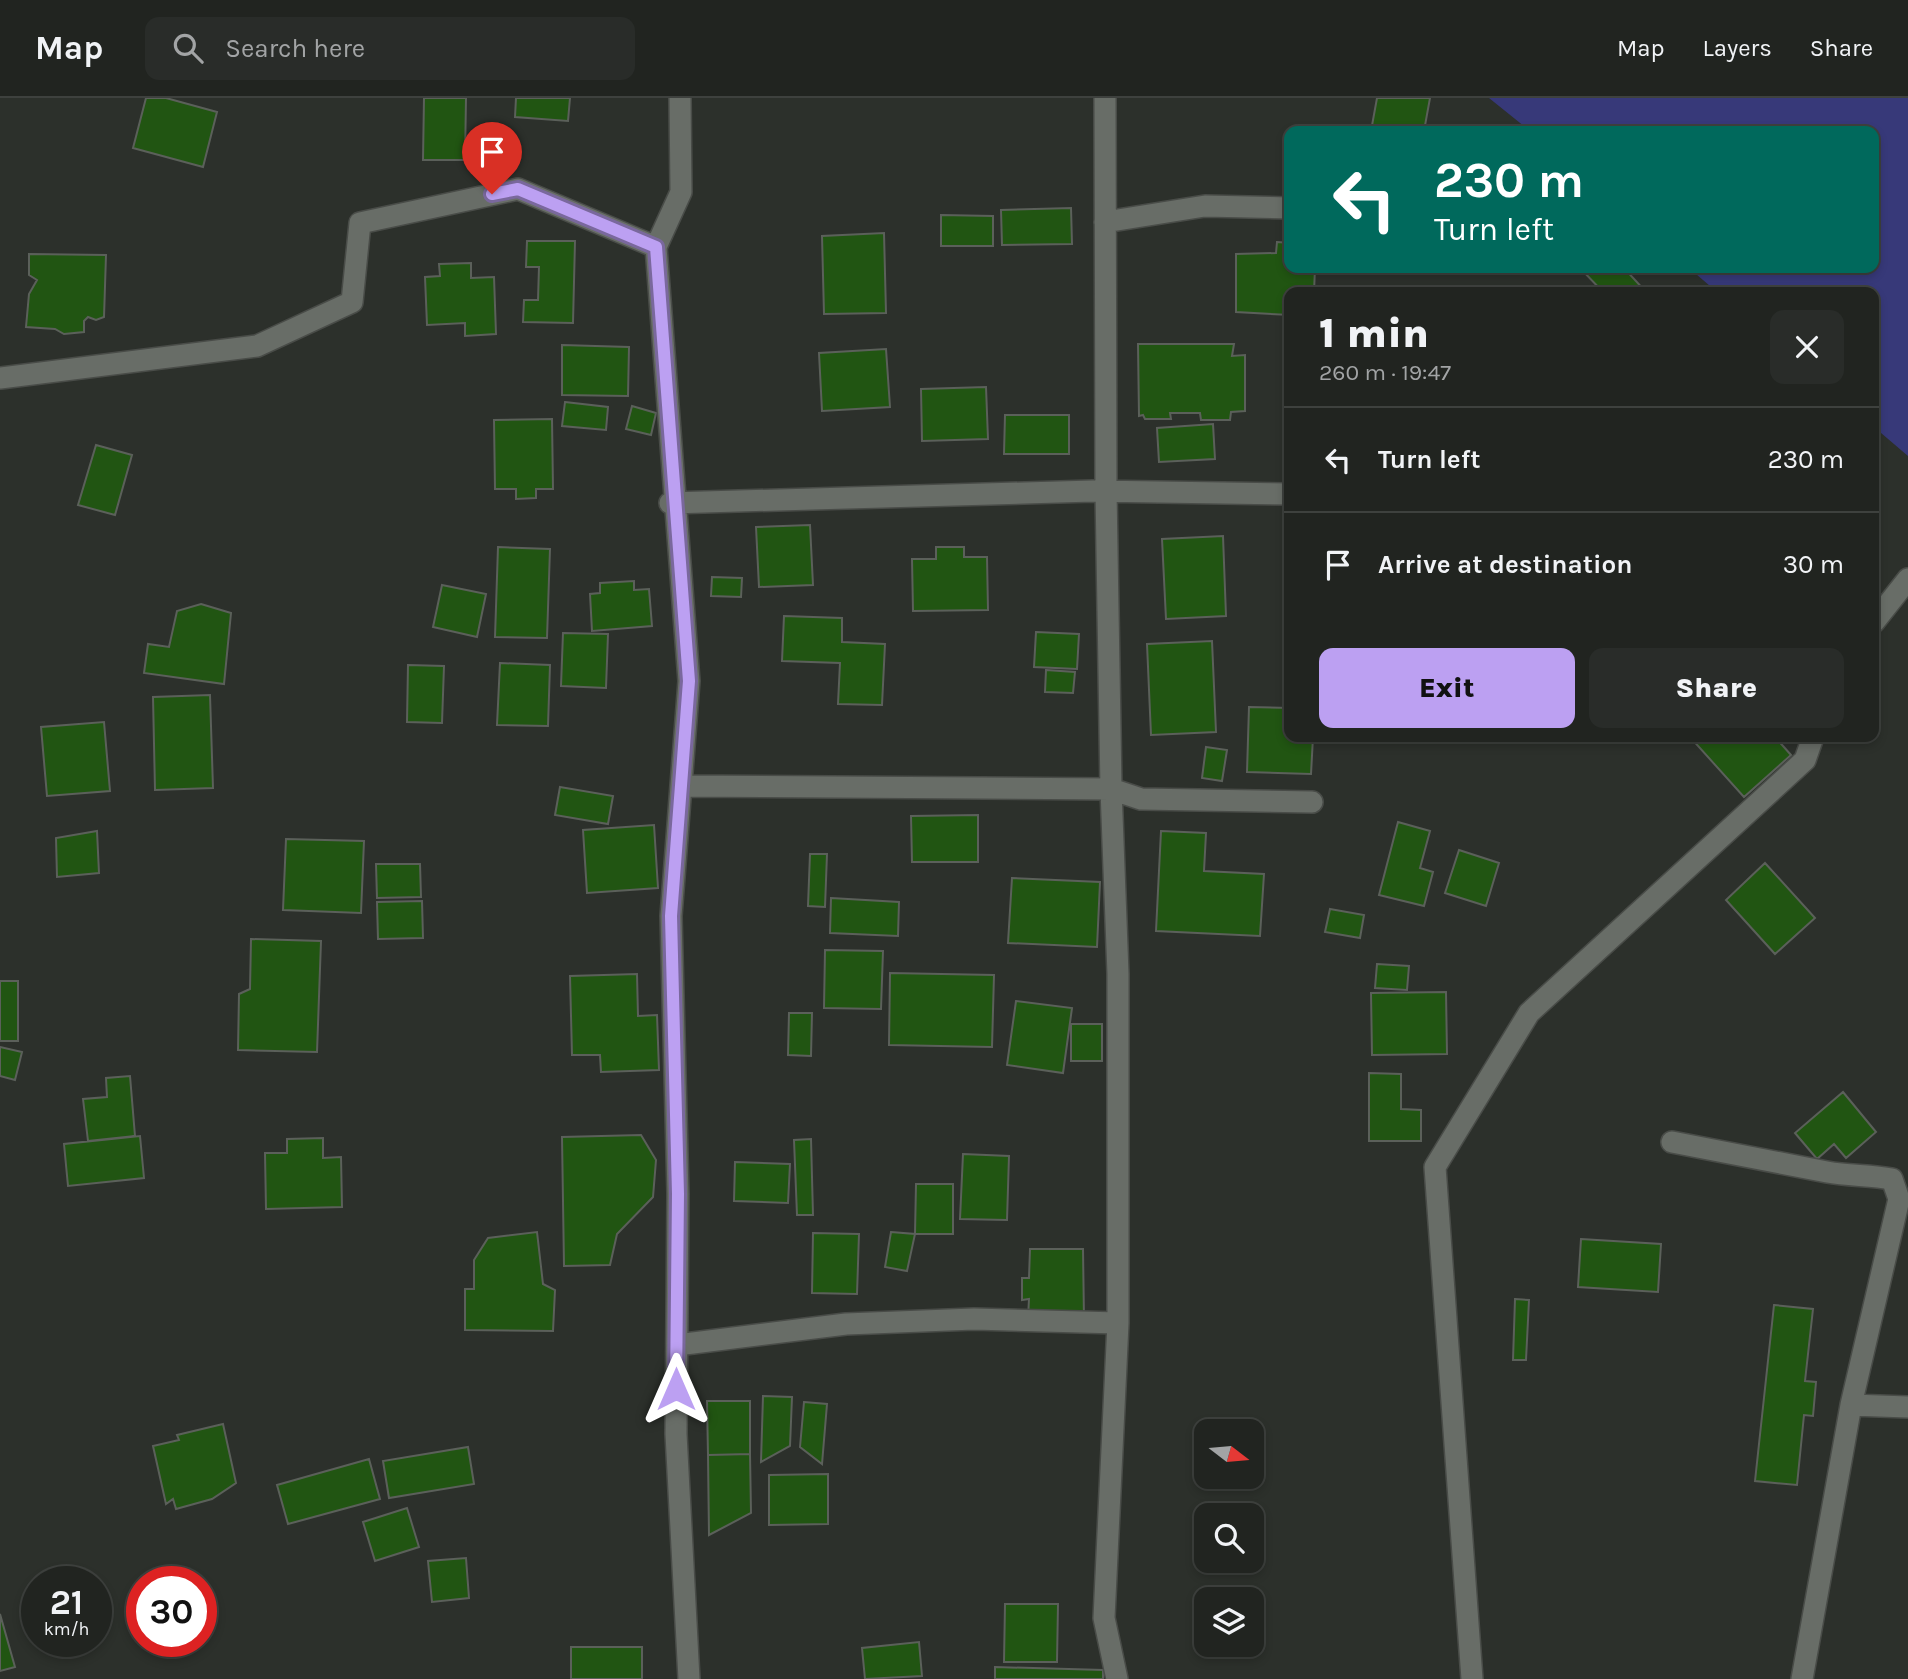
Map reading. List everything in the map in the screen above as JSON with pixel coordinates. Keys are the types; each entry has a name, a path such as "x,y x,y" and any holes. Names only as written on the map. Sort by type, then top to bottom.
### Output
{"street":[{"path":"680,98 681,192 656,247 673,503 689,681 671,916 678,1194 676,1434 689,1679"},
{"path":"1111,100 1105,222 1106,491 1111,789 1118,974 1118,1324 1104,1618 1117,1679"},
{"path":"0,378 257,346 352,302 360,223 518,189 656,247"},
{"path":"1105,222 1205,206 1284,208"},
{"path":"673,503 1106,491 1284,494"},
{"path":"1879,616 1908,579"},
{"path":"1472,1679 1434,1167 1529,1013 1805,760 1811,742"},
{"path":"681,786 1111,789 1142,799 1312,802"},
{"path":"1672,1142 1845,1175 1861,1173 1892,1179 1899,1199 1851,1405 1802,1679"},
{"path":"677,1345 846,1324 974,1319 1118,1324"},
{"path":"1851,1405 1908,1407"}],"shaded area":[{"path":"1489,98 1908,98 1908,456 1879,431 1879,287 1711,287 1695,273 1879,273 1879,126 1524,126"}],"building":[{"path":"146,98 166,98 217,112 203,167 133,148"},
{"path":"424,98 466,98 465,160 423,160"},
{"path":"516,98 570,98 568,121 515,117"},
{"path":"1377,98 1430,98 1425,126 1372,126"},
{"path":"1071,208 1072,244 1002,245 1001,210"},
{"path":"941,215 993,216 993,246 941,246"},
{"path":"884,233 886,313 824,314 822,236"},
{"path":"527,241 575,241 573,323 523,322 524,300 538,300 539,267 526,267"},
{"path":"1277,242 1284,243 1284,273 1315,273 1314,287 1284,287 1284,315 1236,312 1236,254 1276,253"},
{"path":"29,254 106,255 104,317 96,320 88,317 84,321 84,332 64,334 55,329 26,327 29,294 37,280 29,275"},
{"path":"471,263 471,278 494,277 496,334 465,336 465,323 427,325 425,277 440,276 439,264"},
{"path":"1585,273 1629,273 1641,287 1598,287"},
{"path":"1138,344 1234,344 1232,356 1245,355 1245,411 1231,412 1230,420 1201,420 1200,413 1170,413 1171,419 1145,419 1143,415 1139,416"},
{"path":"562,345 629,347 628,396 562,395"},
{"path":"886,349 890,407 822,411 819,353"},
{"path":"986,387 988,439 922,441 921,389"},
{"path":"565,402 608,407 606,430 562,426"},
{"path":"632,406 656,413 651,435 626,429"},
{"path":"1005,415 1069,415 1069,454 1004,454"},
{"path":"552,419 553,489 536,489 536,498 516,499 516,489 495,489 494,420"},
{"path":"1213,424 1215,459 1159,462 1157,428"},
{"path":"96,445 132,455 115,515 78,505"},
{"path":"810,525 813,585 759,587 756,527"},
{"path":"1223,536 1226,616 1166,619 1162,539"},
{"path":"498,547 550,549 547,638 495,637"},
{"path":"936,547 964,547 964,557 987,557 988,610 913,611 912,559 936,559"},
{"path":"712,577 742,578 741,597 711,596"},
{"path":"634,581 634,590 649,589 652,626 592,631 590,594 600,593 600,583"},
{"path":"442,585 486,594 477,637 433,627"},
{"path":"201,604 231,613 224,684 144,673 148,644 169,647 177,611"},
{"path":"784,616 842,618 842,642 885,644 882,705 838,704 840,663 782,661"},
{"path":"1036,632 1079,634 1077,669 1034,667"},
{"path":"563,633 608,634 606,688 561,686"},
{"path":"1212,641 1216,732 1151,735 1147,644"},
{"path":"500,663 550,665 548,726 497,725"},
{"path":"408,665 444,666 442,723 407,722"},
{"path":"1046,670 1075,672 1073,693 1045,692"},
{"path":"210,695 213,788 155,790 153,697"},
{"path":"1249,707 1284,708 1284,742 1313,742 1311,774 1247,772"},
{"path":"104,722 110,791 47,796 41,727"},
{"path":"1694,742 1779,742 1791,755 1744,797"},
{"path":"1206,747 1227,750 1222,781 1202,778"},
{"path":"560,787 613,796 608,824 555,815"},
{"path":"978,815 978,862 912,862 911,816"},
{"path":"1398,822 1430,831 1420,868 1433,872 1424,906 1379,895"},
{"path":"654,825 658,888 587,893 583,830"},
{"path":"97,831 99,873 57,877 56,838"},
{"path":"1161,831 1206,833 1204,871 1264,874 1260,936 1156,931"},
{"path":"286,839 364,841 361,913 283,910"},
{"path":"1459,850 1499,863 1486,906 1445,893"},
{"path":"810,854 827,854 825,907 808,906"},
{"path":"1765,863 1815,918 1775,954 1726,900"},
{"path":"376,864 420,864 421,897 377,898"},
{"path":"1012,878 1100,882 1097,947 1008,943"},
{"path":"831,898 899,902 898,936 830,933"},
{"path":"422,901 423,938 378,939 377,902"},
{"path":"1330,909 1364,915 1360,938 1325,932"},
{"path":"251,939 321,941 317,1052 238,1050 239,994 250,989"},
{"path":"825,950 883,951 881,1009 824,1008"},
{"path":"1377,964 1409,966 1407,990 1375,988"},
{"path":"890,973 994,975 992,1047 889,1045"},
{"path":"637,974 638,1016 657,1015 659,1070 601,1072 600,1055 572,1055 570,976"},
{"path":"0,981 18,981 18,1041 0,1041"},
{"path":"1446,992 1447,1054 1372,1055 1371,993"},
{"path":"1016,1001 1072,1008 1063,1073 1007,1065"},
{"path":"789,1013 812,1013 811,1056 788,1055"},
{"path":"1071,1024 1102,1024 1102,1061 1071,1061"},
{"path":"0,1047 22,1052 15,1080 0,1076"},
{"path":"1369,1073 1401,1074 1401,1109 1421,1110 1421,1141 1369,1141"},
{"path":"130,1076 135,1136 88,1141 83,1099 107,1097 106,1078"},
{"path":"1843,1092 1876,1132 1846,1158 1834,1144 1817,1159 1795,1133"},
{"path":"641,1135 656,1160 653,1197 617,1234 610,1265 564,1266 562,1137"},
{"path":"140,1136 144,1178 68,1186 64,1144"},
{"path":"323,1138 323,1158 341,1157 342,1207 266,1209 265,1153 287,1153 287,1139"},
{"path":"811,1139 813,1215 797,1215 794,1140"},
{"path":"963,1154 1009,1156 1007,1220 960,1219"},
{"path":"735,1162 790,1164 788,1203 734,1201"},
{"path":"916,1184 953,1184 953,1234 915,1234"},
{"path":"537,1232 543,1284 555,1290 553,1331 465,1330 465,1289 474,1289 474,1260 488,1238"},
{"path":"891,1232 915,1234 907,1271 885,1267"},
{"path":"813,1233 859,1234 857,1294 812,1293"},
{"path":"1581,1239 1661,1244 1658,1292 1578,1287"},
{"path":"1030,1249 1083,1249 1084,1320 1028,1318 1029,1299 1022,1300 1022,1278 1029,1278"},
{"path":"1515,1299 1529,1300 1526,1360 1513,1360"},
{"path":"1774,1305 1813,1309 1805,1381 1816,1382 1813,1416 1804,1415 1797,1485 1755,1481"},
{"path":"763,1396 792,1397 790,1446 761,1462"},
{"path":"707,1401 750,1401 750,1454 708,1455"},
{"path":"804,1402 827,1404 822,1464 800,1447"},
{"path":"223,1424 236,1483 212,1499 176,1509 173,1499 166,1504 153,1446 179,1440 177,1435"},
{"path":"468,1447 474,1484 389,1498 383,1461"},
{"path":"750,1454 751,1513 709,1535 708,1455"},
{"path":"369,1459 380,1499 288,1524 277,1485"},
{"path":"828,1474 828,1524 769,1525 769,1475"},
{"path":"407,1508 419,1547 375,1561 363,1522"},
{"path":"466,1558 469,1598 432,1602 428,1561"},
{"path":"1005,1604 1058,1604 1057,1662 1004,1662"},
{"path":"0,1614 15,1667 0,1671"},
{"path":"919,1642 922,1676 865,1679 862,1648"},
{"path":"571,1647 642,1647 642,1679 571,1679"},
{"path":"995,1667 1103,1670 1103,1679 995,1679"}],"route":[{"path":"492,194 518,189 656,247 689,681 671,916 678,1194 676,1389"}]}
